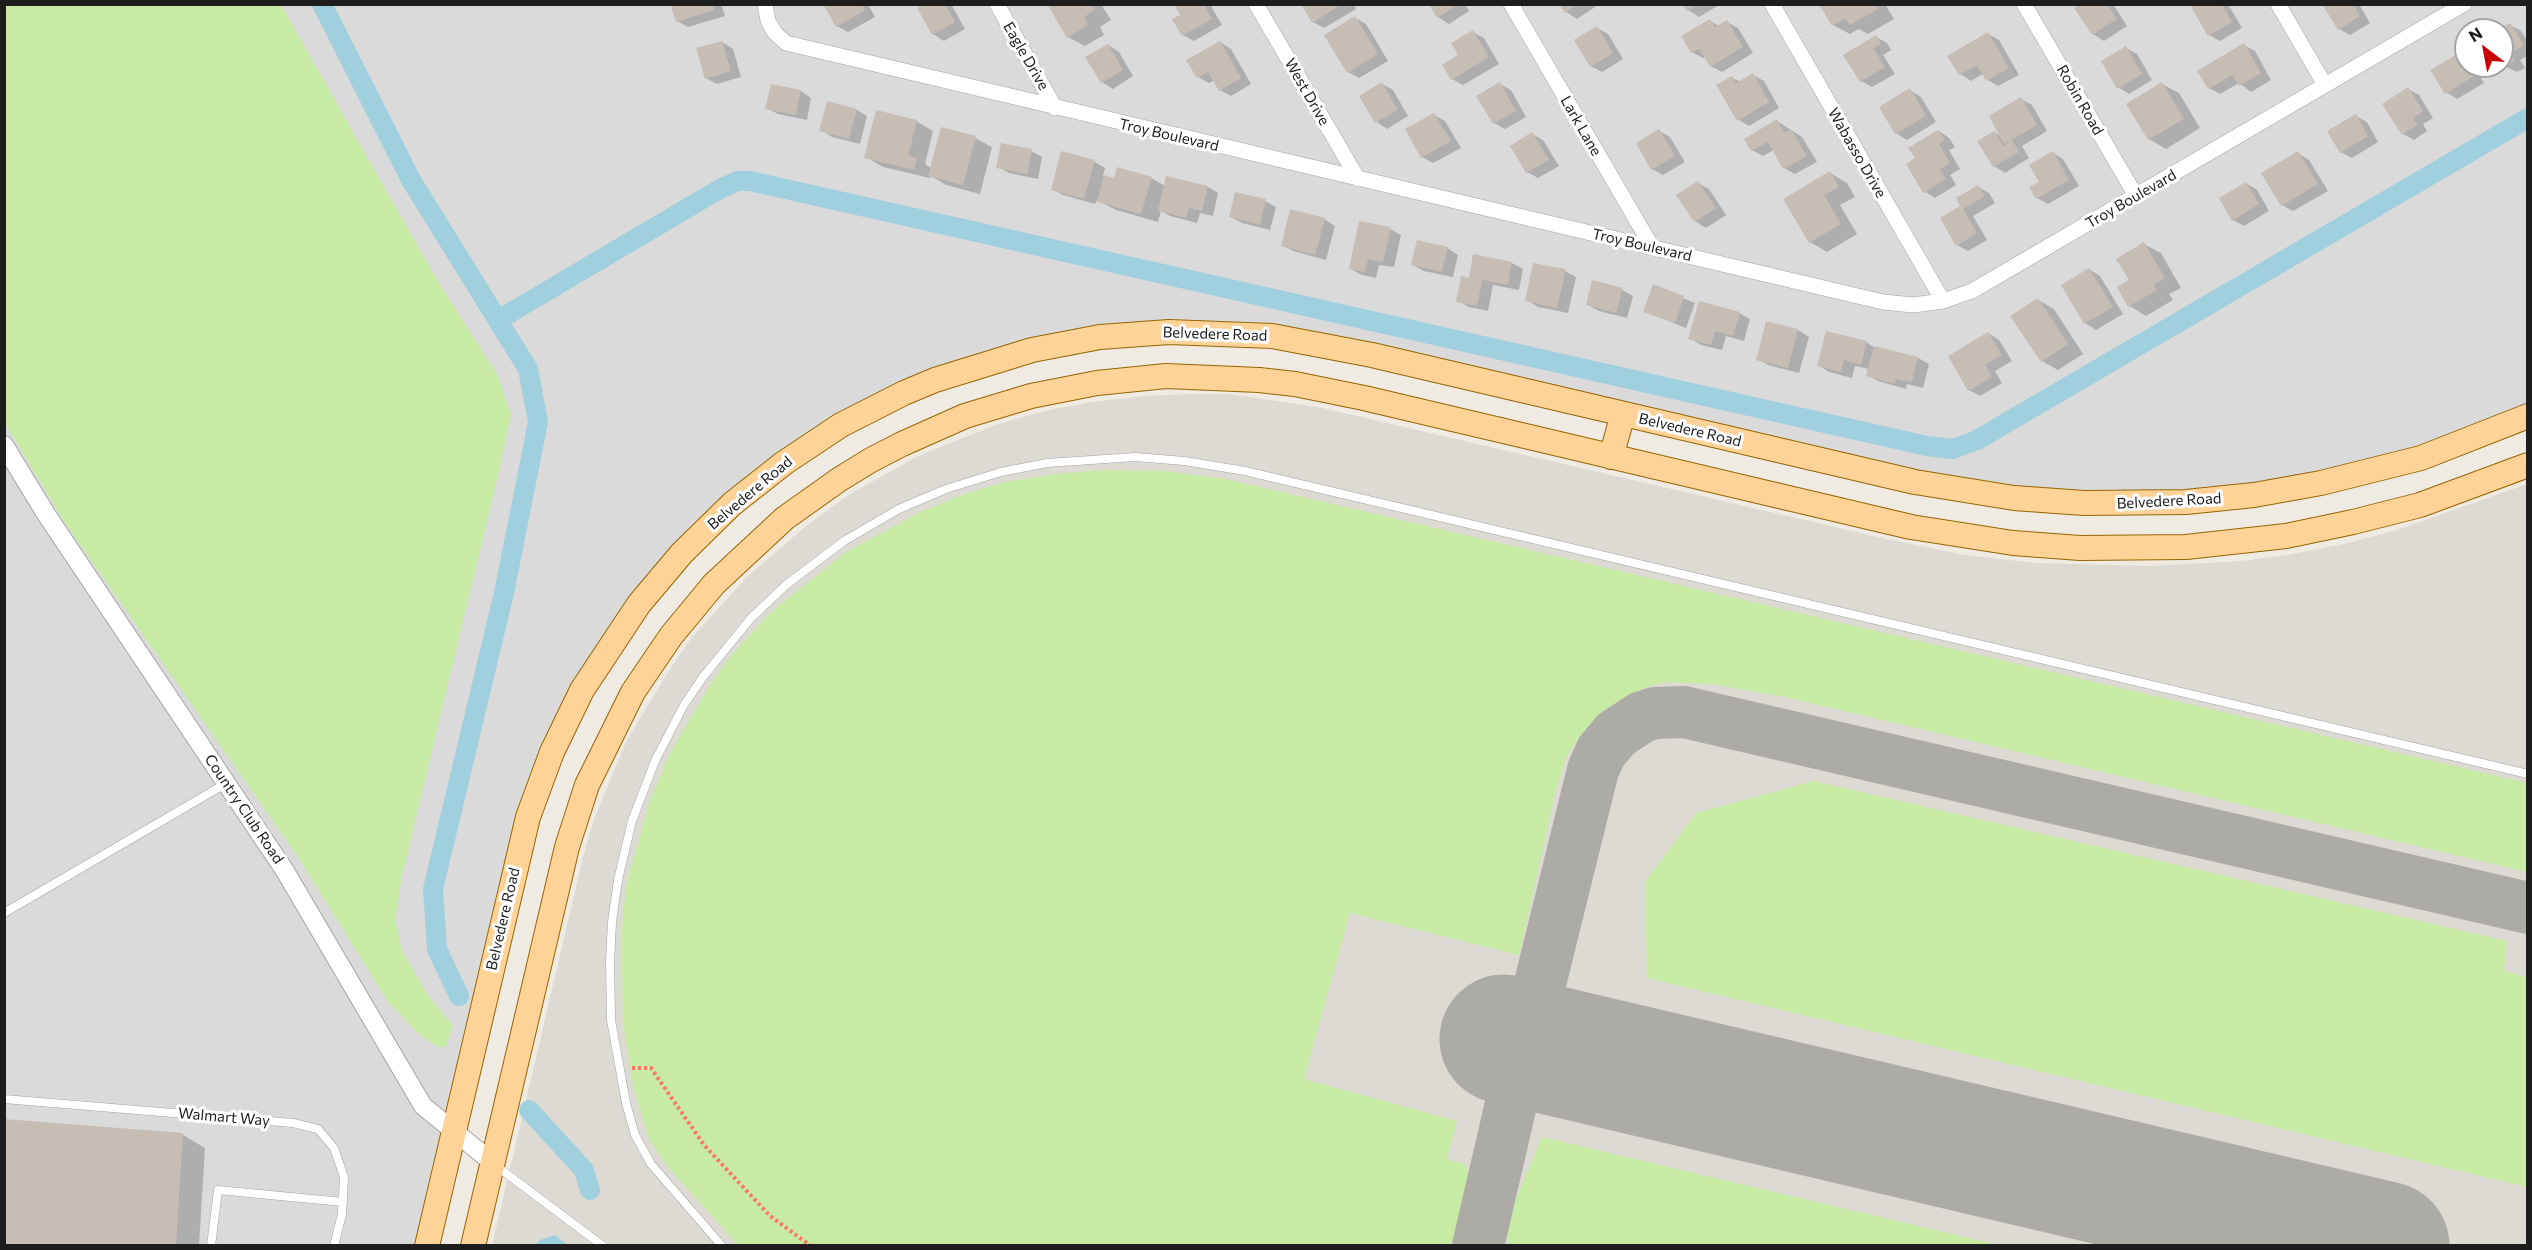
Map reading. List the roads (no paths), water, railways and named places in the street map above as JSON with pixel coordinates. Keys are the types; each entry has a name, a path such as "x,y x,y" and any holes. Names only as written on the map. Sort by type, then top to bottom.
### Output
{"main road":[{"name":"Belvedere Road","path":"427,1245 528,817 552,752 582,690 639,604 682,553 732,504 784,463 821,438 904,393 999,358 1100,337 1169,332 1238,333 1306,341 1948,488 2037,501 2118,504 2221,499 2288,490 2354,477 2421,458 2528,416"},
{"path":"473,1245 567,847 587,785 617,721 652,663 714,584 785,518 840,479 902,444 954,421 997,405 1086,385 1166,376 1229,378 1295,384 1945,534 2048,547 2117,549 2219,544 2286,536 2353,522 2442,498 2528,465"},
{"path":"1611,457 1623,414"}],"street":[{"name":"Troy Boulevard","path":"765,4 768,21 775,33 786,43 1883,302 1913,305 1943,301 1972,291 2464,4"},
{"name":"Eagle Drive","path":"997,4 1055,108"},
{"name":"West Drive","path":"1256,4 1358,179"},
{"name":"Lark Lane","path":"1511,4 1652,248"},
{"name":"Wabasso Drive","path":"1772,4 1943,301"},
{"name":"Robin Road","path":"2024,4 2136,196"},
{"path":"2278,4 2325,85"},
{"name":"Country Club Road","path":"4,445 46,514 306,904 423,1106 492,1162"}],"lane":[{"path":"722,1245 667,1184 641,1149 626,1103 611,1020 609,982 612,922 620,871 632,821 655,761 684,705 703,677 758,612 786,585 844,541 899,509 946,489 1001,472 1047,463 1134,457 1184,461 1245,471 2528,774"},
{"path":"4,913 226,783"},
{"name":"Walmart Way","path":"4,1099 293,1123 318,1129 334,1148 344,1177 342,1214 334,1245"},
{"path":"492,1162 603,1245"},
{"path":"211,1245 218,1190 343,1202"}],"water":[{"path":"555,1235 568,1245 535,1245 540,1240"}],"waterway":[{"path":"322,4 411,180 528,369 538,422 504,593 433,889 437,949 459,996"},
{"path":"498,320 718,190 737,181 750,181 1927,446 1953,449 1977,440 2528,118"},
{"path":"529,1110 584,1170 590,1190"}]}
